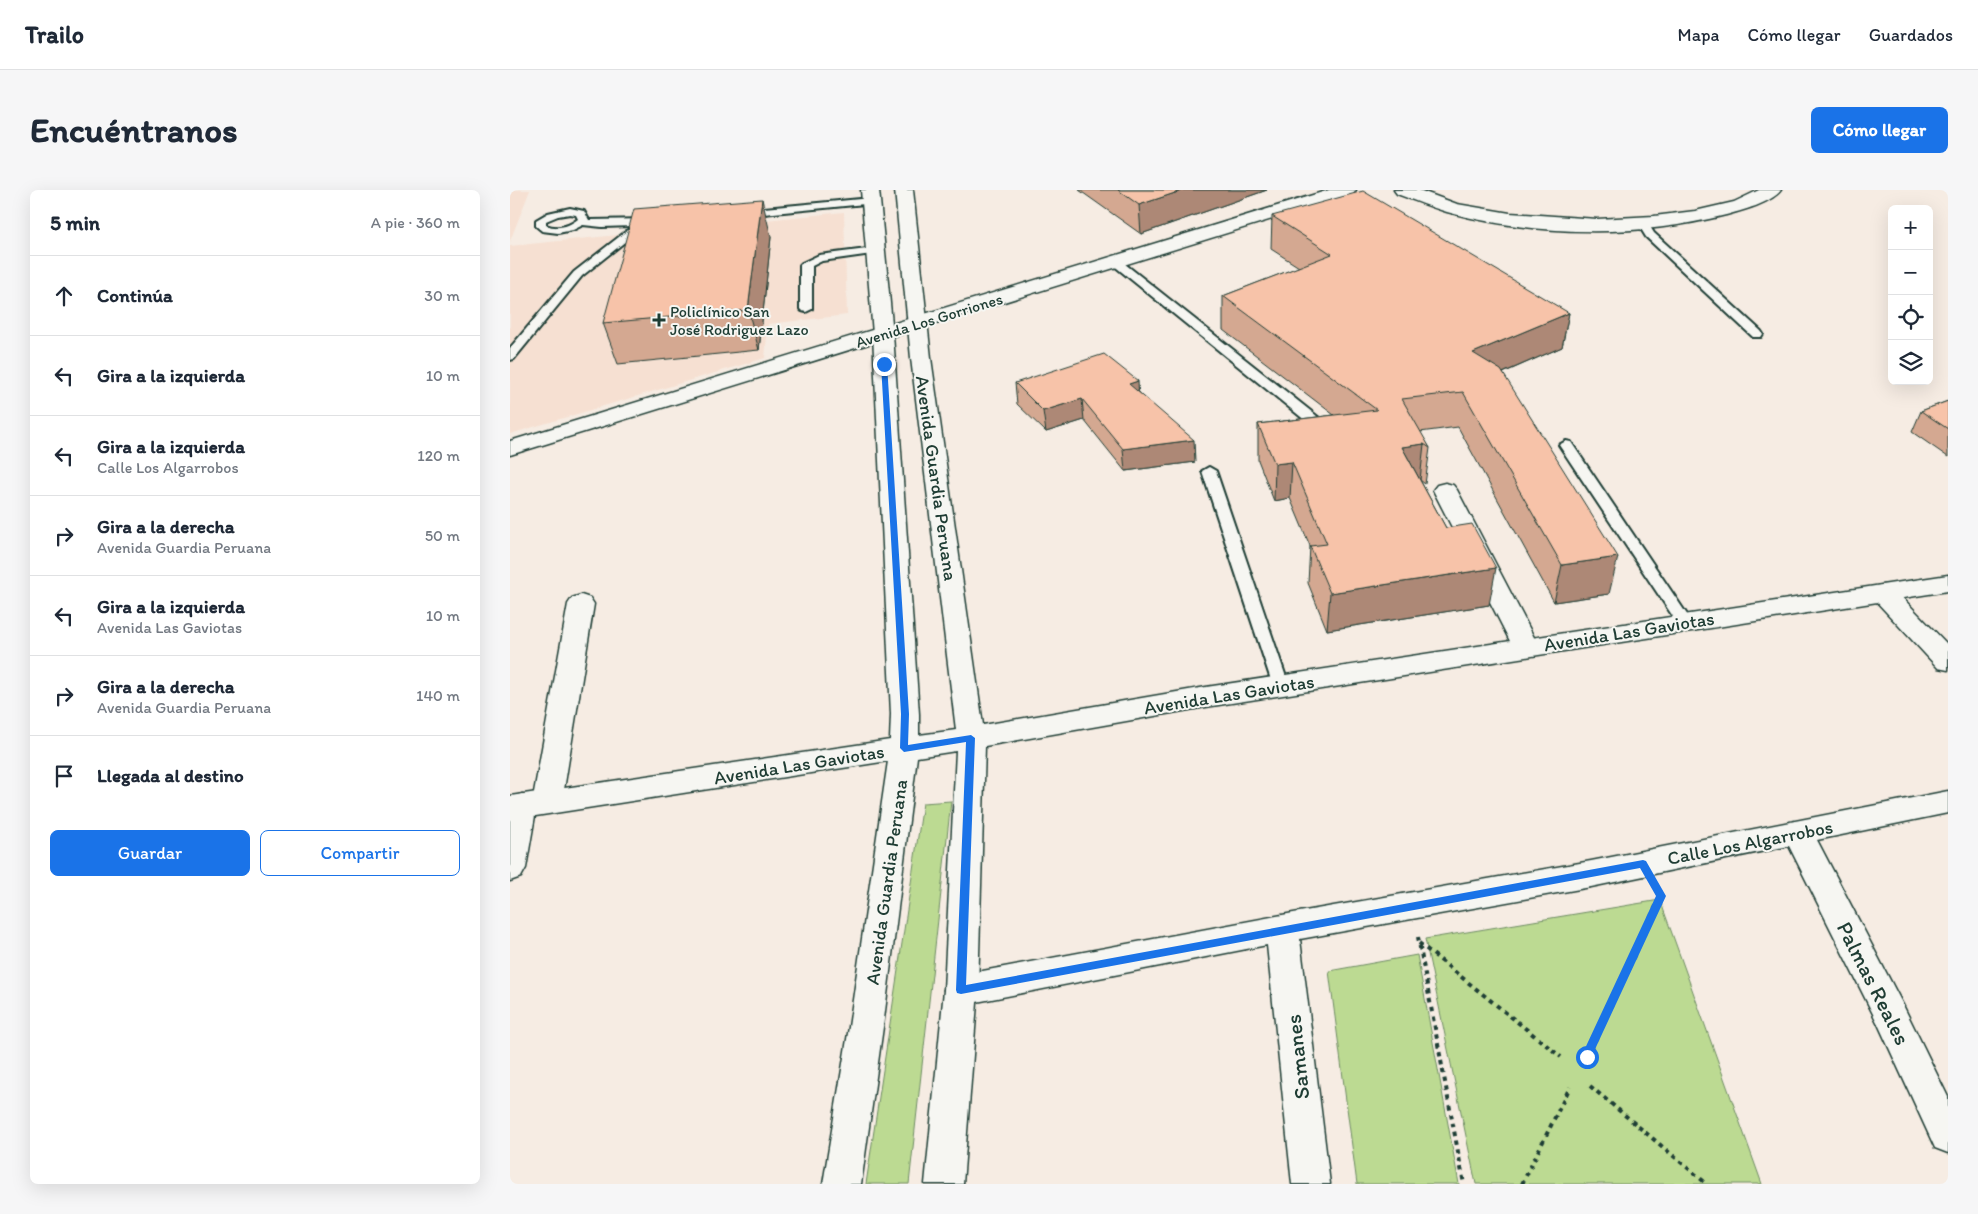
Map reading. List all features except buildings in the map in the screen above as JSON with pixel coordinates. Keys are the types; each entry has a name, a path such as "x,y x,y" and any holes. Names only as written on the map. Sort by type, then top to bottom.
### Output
{"street":[{"name":"Avenida Guardia Peruana","path":"904,190 918,323 971,738 961,990 944,1184"},
{"name":"Avenida Los Gorriones","path":"510,448 1347,190"},
{"path":"1403,190 1452,208 1528,221 1598,226 1643,224 1714,214 1758,199 1772,190"},
{"name":"Avenida Guardia Peruana","path":"842,1184 868,1018 904,748 905,714 882,334 870,196"},
{"path":"874,251 910,249"},
{"path":"1445,490 1526,647"},
{"name":"Avenida Las Gaviotas","path":"527,806 971,738 1526,647 1948,583"},
{"path":"1883,593 1948,661"},
{"path":"510,868 581,604"},
{"name":"Calle Los Algarrobos","path":"961,990 1282,929 1412,907 1948,802"},
{"name":"Palmas Reales","path":"1797,832 1891,1016 1948,1136"},
{"name":"Samanes","path":"1282,929 1311,1184"}],"lane":[{"path":"733,214 870,196"},
{"path":"581,222 602,224 664,220"},
{"path":"510,356 578,274 644,222"},
{"path":"1643,224 1650,235 1757,334"},
{"path":"806,309 806,266 811,261 819,258 874,251"},
{"path":"1116,262 1330,433"},
{"path":"1566,445 1685,623"},
{"path":"1209,470 1281,686"}],"path":[{"path":"1587,1057 1661,896 1643,863"},
{"path":"1412,907 1464,1184"},
{"path":"1419,943 1561,1057"},
{"path":"1590,1086 1708,1184"},
{"path":"1522,1184 1570,1087"}],"shaded area":[{"path":"510,190 530,190 510,241"},
{"name":"Policlínico San José Rodriguez Lazo","path":"844,212 847,315 768,324 765,358 510,434 510,246"}],"green space":[{"path":"951,801 909,1184 866,1184 923,803"},
{"path":"1660,900 1762,1184 1476,1184 1425,939"},
{"path":"1417,955 1459,1184 1357,1184 1329,971"}],"place":[{"name":"Policlínico San José Rodriguez Lazo","path":"659,320"}],"route":[{"path":"884,364 905,714 904,748 971,738 961,990 1643,863 1661,896 1587,1057"}]}
